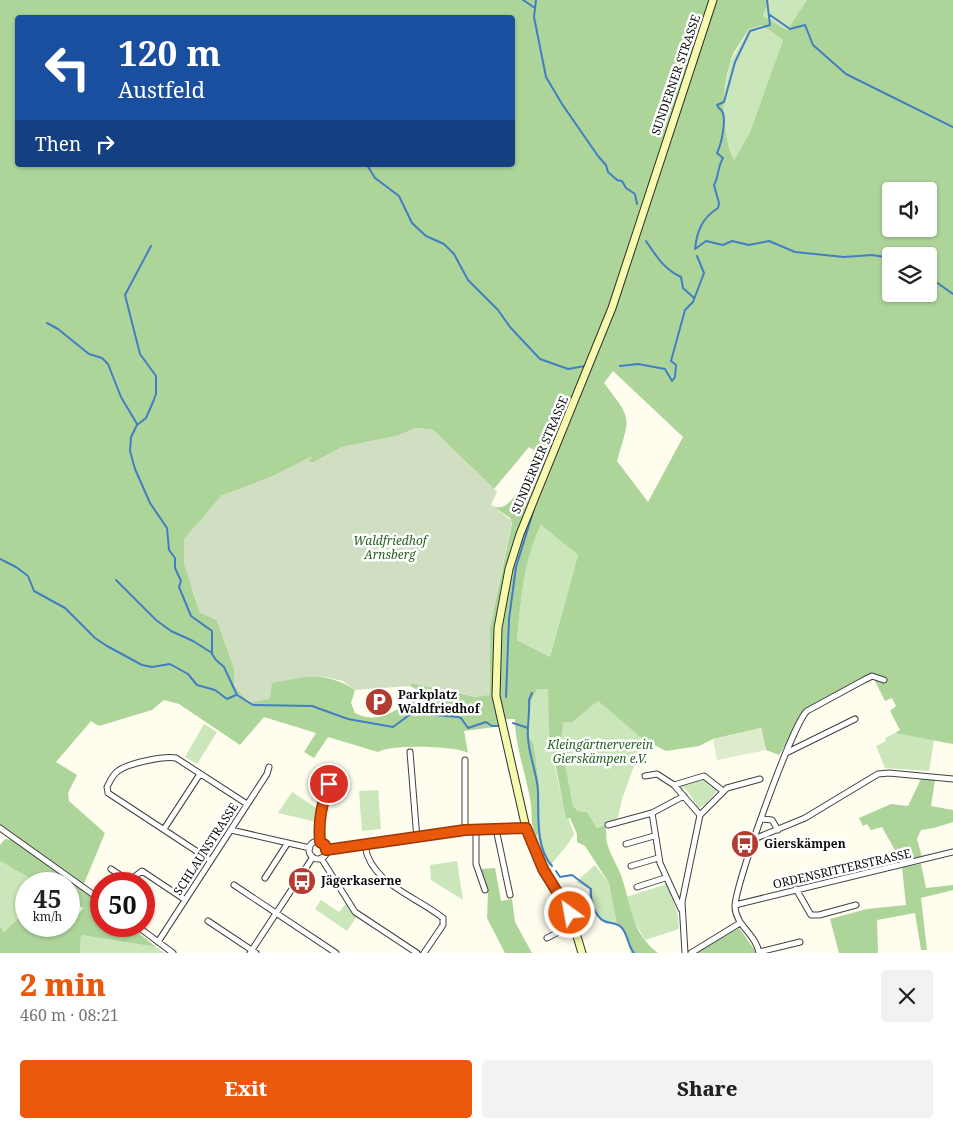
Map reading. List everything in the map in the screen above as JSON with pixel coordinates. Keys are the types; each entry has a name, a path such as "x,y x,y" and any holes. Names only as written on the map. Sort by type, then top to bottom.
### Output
{"main road":[{"name":"SUNDERNER STRASSE","path":"582,953 568,908 543,869 526,828 496,696 498,628 509,569 526,516 612,308 713,0"}],"street":[{"path":"800,942 759,953 753,938 740,923 735,913 736,894 785,753 800,719 807,711 872,676 884,680"},
{"path":"785,753 855,719"},
{"path":"410,752 417,839"},
{"path":"210,860 108,793 107,787 114,774 123,768 168,757 178,759 246,804"},
{"path":"465,760 465,830"},
{"name":"SCHLAUNSTRASSE","path":"158,942 270,767"},
{"path":"754,839 805,818 878,774 889,773 953,779"},
{"path":"164,829 200,774"},
{"path":"645,776 656,774 674,785 700,815"},
{"path":"674,785 704,776 723,791"},
{"path":"685,953 681,909 689,860 700,815 723,791 737,784 760,779"},
{"path":"320,842 321,806 329,784"},
{"path":"608,825 652,813 684,796"},
{"path":"652,813 658,858 665,878 681,909"},
{"path":"762,819 772,820 778,830"},
{"path":"0,828 90,892"},
{"path":"326,850 417,839 465,830 526,828"},
{"path":"496,829 510,895"},
{"path":"231,830 310,848"},
{"path":"476,830 476,864 485,890"},
{"path":"626,844 654,836"},
{"path":"310,848 314,842 320,842 325,845 326,850 321,858"},
{"path":"265,878 287,844"},
{"path":"365,846 370,862 380,875 443,918 443,925 424,953"},
{"path":"310,848 313,857"},
{"name":"ORDENSRITTERSTRASSE","path":"735,905 953,852"},
{"path":"313,857 321,858"},
{"path":"208,921 252,952 313,857"},
{"path":"321,858 355,912 417,953"},
{"path":"631,866 658,858"},
{"path":"111,869 129,881 142,871 184,899"},
{"path":"637,887 665,878"},
{"path":"234,886 336,953"},
{"path":"796,889 811,915 820,915 856,906"},
{"path":"691,953 740,923"},
{"path":"548,938 574,924"},
{"path":"151,937 173,953"}],"green space":[{"path":"0,0 769,0 763,16 787,30 807,0 953,0 953,744 895,733 900,730 890,711 896,706 892,698 885,701 874,679 805,714 779,755 766,750 761,728 713,739 699,746 666,751 643,739 598,701 571,723 563,722 561,741 573,806 578,811 587,812 597,828 604,825 606,841 621,875 637,927 649,945 658,953 631,953 624,930 617,925 609,883 585,846 577,842 577,834 570,818 566,818 549,732 548,689 537,689 531,702 528,735 534,745 539,785 539,833 535,836 529,794 517,741 515,719 506,719 495,727 464,731 468,753 451,749 423,747 385,749 378,752 328,737 314,758 304,752 316,733 264,717 240,745 179,704 164,700 152,710 99,726 91,721 56,762 77,775 68,793 69,801 105,833 83,886 80,884 80,872 64,872 0,824","holes":["762,25 783,40 750,132 734,160 725,125 724,100 727,75 731,59 749,29","613,371 683,437 648,502 617,461 625,435 626,419 620,405 604,383","416,428 433,430 494,489 529,447 534,450 524,478 513,498 507,504 499,507 491,505 510,518 512,523 490,627 490,645 476,697 412,683 410,686 423,693 391,713 383,716 365,717 355,713 351,703 355,690 337,681 305,676 273,682 249,703 234,685 234,668 217,620 200,612 192,590 221,496 271,477 312,457 308,461 312,463 343,447 397,436","541,525 578,555 550,657 517,640 524,581 530,553"]},
{"path":"769,0 807,0 787,30 763,16"},
{"path":"762,25 783,40 750,132 734,160 724,130 724,96 730,62 749,29"},
{"name":"Waldfriedhof Arnsberg","path":"416,428 433,430 494,489 497,492 491,505 512,521 490,627 490,695 476,697 412,683 410,686 355,690 343,681 325,677 305,677 272,683 270,699 249,703 234,685 234,668 217,620 200,613 184,564 184,539 221,496 271,477 312,456 309,461 312,463 343,447 397,436"},
{"path":"541,525 578,555 550,657 517,640 527,567 530,553"},
{"path":"537,689 549,689 554,763 562,799 574,834 548,868 535,836 539,833 539,785 534,745 528,735 531,702"},
{"name":"Kleingärtnerverein Gierskämpen e.V.","path":"598,701 644,739 622,799 618,818 597,828 587,812 578,811 573,806 561,741 562,722 571,723"},
{"path":"204,724 217,732 197,764 185,757"},
{"path":"761,728 766,750 717,760 713,739"},
{"path":"895,733 934,740 929,771 885,768 876,746 886,741 885,738"},
{"path":"704,778 718,790 706,804 699,808 696,807 696,803 684,787 682,792 679,785"},
{"path":"921,779 935,780 931,806 953,810 953,822 921,830 917,839 922,857 901,861 882,827 871,830 867,824 863,826 859,818 891,804 908,806"},
{"path":"378,790 381,829 362,831 359,791"},
{"path":"292,792 318,809 317,822 278,813"},
{"path":"5,839 14,840 58,872 19,872 0,861 0,845"},
{"path":"0,861 19,872 15,872 15,922 4,932 0,926"},
{"path":"457,861 463,900 431,880 430,865"},
{"path":"921,864 926,888 953,885 953,890 921,898 927,950 921,950 915,913 877,920 878,953 839,953 830,919 867,909 906,905 902,867"},
{"path":"595,865 609,883 617,925 601,921 589,896 589,889 576,882"},
{"path":"495,868 501,901 512,899 515,922 532,953 505,953 487,918 488,893 481,869"},
{"path":"667,884 678,915 679,929 645,940 632,917 626,897"},
{"path":"80,889 90,896 90,936 81,935 80,953 0,953 0,926 4,932 15,922 15,937 80,937 80,912 83,908 80,906"},
{"path":"321,900 339,912 347,902 357,916 347,931 315,909"},
{"path":"739,928 757,953 697,953"},
{"path":"81,935 156,947 165,953 80,953"},
{"path":"94,937 144,937 156,947"}],"waterway":[{"path":"523,0 535,8"},
{"path":"536,0 534,17 546,77 562,104 606,165 608,172 617,180 622,181 626,188 635,194 637,204"},
{"path":"695,249 701,226 708,216 718,208 719,203 714,185 723,158 717,153 722,139 724,120 722,111 717,105 724,102 735,62 750,31 770,25 767,0"},
{"path":"770,15 790,29 805,25 813,45 846,74 953,127"},
{"path":"368,167 375,178 399,196 412,223 426,236 444,244 454,254 468,280 498,310 510,327 540,359 568,369 585,366"},
{"path":"646,241 665,266 681,277 683,288 694,298"},
{"path":"695,249 706,241 723,245 732,241 749,245 769,241 795,252 844,257 872,255 882,257"},
{"path":"151,246 125,295 140,354 156,376 156,394 146,418 137,425 131,437 130,451 135,469 150,503 167,528 169,550 175,558 175,568 181,581 179,587 191,616 212,631 212,654 224,667 237,695 253,705 312,706 348,719 393,727 412,713"},
{"path":"620,366 638,364 665,369 672,381 675,377 676,365 671,361 685,310 693,302 704,273 697,256"},
{"path":"937,283 953,294"},
{"path":"47,323 58,329 89,354 102,358 108,364 121,397 137,424"},
{"path":"506,697 509,619 516,567 534,509"},
{"path":"0,559 28,576 34,591 65,608 95,638 107,646 142,665 152,667 170,664 188,674 197,685 215,690 227,699 236,695"},
{"path":"116,580 156,620 171,631 193,641 212,653"},
{"path":"532,693 529,700 529,745 538,791 540,840 552,866"},
{"path":"413,713 458,717 461,718 468,728 486,722 492,726 500,726"},
{"path":"513,723 528,728"},
{"path":"556,871 560,877 572,875 591,889 591,898 595,911 604,921 622,928 634,953"}],"place":[{"name":"Parkplatz Waldfriedhof","path":"379,702"},
{"name":"Gierskämpen","path":"745,844"},
{"name":"Jägerkaserne","path":"302,881"}],"route":[{"path":"329,784 322,800 319,833 320,842 325,845 326,850 417,839 465,830 526,828 547,877 565,902 570,913"}]}
